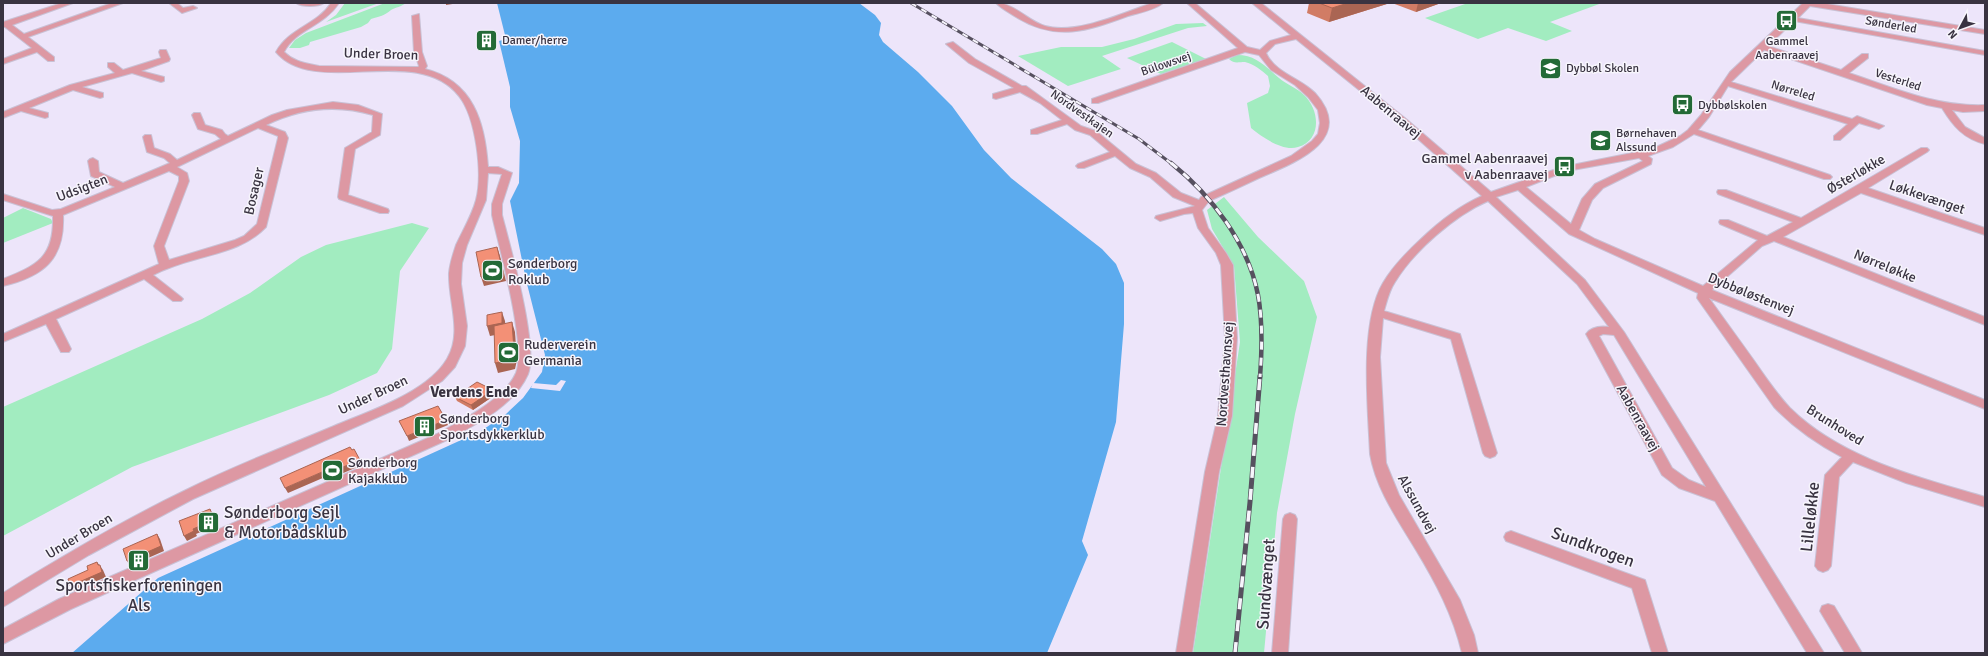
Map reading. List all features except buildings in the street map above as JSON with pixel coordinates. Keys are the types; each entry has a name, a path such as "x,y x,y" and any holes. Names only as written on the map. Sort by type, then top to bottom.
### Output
{"street":[{"path":"4,25 69,3"},
{"path":"22,37 119,3"},
{"path":"173,3 182,10 193,8"},
{"path":"300,3 320,3"},
{"name":"Under Broen","path":"3,602 84,551 139,520 188,495 398,403 421,390 442,373 455,358 462,341 455,272 461,247 481,201 484,188 484,170 474,123 465,97 447,81 431,73 420,70 312,67 290,62 282,57 280,52 282,45 287,40 322,20 328,15 335,3"},
{"path":"1000,3 1043,28 1060,31 1077,29 1159,3"},
{"path":"1191,3 1244,49 1262,53"},
{"name":"Aabenraavej","path":"1256,3 1403,121 1490,197 1581,282 1618,332 1816,653"},
{"path":"1490,197 1566,169 1641,155 1672,144 1693,131 1705,118 1726,83 1808,3 1985,32"},
{"path":"416,16 418,52 423,66 420,70"},
{"name":"Sønderled","path":"1793,19 1985,53"},
{"path":"4,25 51,59"},
{"path":"1160,218 1198,207 1205,199 1299,156 1316,144 1325,130 1324,116 1317,100 1303,87 1272,67 1264,59 1262,53 1266,45 1278,39 1297,36"},
{"name":"Nordvestkajen","path":"950,44 972,61 1023,88 1043,101 1078,128 1093,134 1133,166 1153,175 1177,195 1198,207"},
{"name":"Vesterled","path":"1763,47 1913,98 1946,107 1962,109 1985,108"},
{"path":"3,62 38,49"},
{"name":"Bülowsvej","path":"1095,101 1244,49"},
{"path":"3,115 71,88 166,60 163,52"},
{"name":"Vesterled","path":"1842,74 1865,56"},
{"path":"110,65 122,74"},
{"path":"134,70 161,79"},
{"name":"Nørreled","path":"1726,83 1854,123 1858,119 1878,126"},
{"path":"60,84 71,88 100,94"},
{"path":"996,96 1023,88"},
{"name":"Udsigten","path":"3,197 51,213 58,213 173,166 290,112 333,105 358,108 378,114 377,133 350,148 343,197 384,211"},
{"path":"1946,107 1958,127 1985,141"},
{"path":"21,108 46,115"},
{"path":"197,115 201,127 219,132 221,136 229,139"},
{"path":"1034,132 1068,121"},
{"path":"1837,138 1854,123"},
{"name":"Bosager","path":"3,338 50,319 165,264 242,241 256,233 262,225 282,138 282,134 278,131 258,126"},
{"path":"1693,131 1827,177"},
{"path":"148,137 150,150 167,156 173,166 184,175 184,181 158,246 165,264"},
{"name":"Østerløkke","path":"1704,291 1758,244 1771,239 1860,189 1924,150"},
{"path":"1081,166 1115,153"},
{"path":"1573,232 1587,199 1599,186 1648,162 1647,159 1641,155"},
{"name":"Udsigten","path":"93,161 94,174 124,187"},
{"path":"3,636 65,604 442,437 475,419 496,404 515,384 523,372 524,359 513,284 496,215 497,204 507,173 498,170 484,170"},
{"name":"Dybbøløstenvej","path":"1519,186 1573,232 1591,241 1704,291 1985,405"},
{"name":"Løkkevænget","path":"1860,189 1985,232"},
{"path":"1722,192 1802,221"},
{"name":"Alssundvej","path":"1470,653 1467,640 1450,596 1387,487 1378,456 1373,346 1378,313 1387,285 1406,260 1420,246 1462,212 1480,200 1490,197"},
{"name":"Nordvesthavnsvej","path":"1184,653 1212,472 1225,416 1231,338 1227,265 1221,253 1202,228 1198,207"},
{"path":"3,283 37,268 54,253 58,239 58,213"},
{"path":"1724,222 1771,239"},
{"name":"Nørreløkke","path":"1771,239 1985,320"},
{"path":"145,274 177,299"},
{"name":"Brunhoved","path":"1704,291 1703,298 1778,403 1796,421 1818,437 1852,456 1879,468 1985,502"},
{"path":"1378,313 1456,337 1490,453"},
{"path":"50,319 65,349"},
{"name":"Aabenraavej","path":"1618,332 1602,330 1592,334 1667,471 1684,484 1721,498"},
{"name":"Lilleløkke","path":"1823,566 1832,475 1852,456"},
{"name":"Sundvænget","path":"1280,653 1290,518"},
{"name":"Sundkrogen","path":"1511,537 1639,584 1660,653"},
{"path":"1828,611 1854,653"}],"green space":[{"path":"345,3 379,3 326,22 336,15"},
{"path":"385,3 406,3 384,15 371,19 368,23 361,27 310,42 309,45 300,48 289,48 295,40 306,33"},
{"path":"1468,3 1602,3 1550,22 1572,31 1546,41 1508,28 1478,39 1425,18"},
{"path":"1203,23 1207,26 1188,28 1102,56 1121,69 1068,86 1018,56 1061,47 1102,47 1134,39 1176,24"},
{"path":"1172,42 1206,59 1161,74 1127,58"},
{"path":"1237,55 1250,57 1265,65 1282,80 1304,95 1309,101 1313,108 1316,124 1315,131 1306,143 1292,148 1279,146 1251,128 1247,103 1268,93 1270,86 1268,76 1257,68 1245,62 1234,62 1229,59"},
{"path":"1224,197 1258,237 1304,281 1317,317 1295,414 1277,513 1264,653 1193,653 1240,342 1234,266 1212,229 1207,210"},
{"path":"23,208 51,219 53,223 3,243 3,218"},
{"path":"412,223 429,228 400,271 392,349 377,373 329,395 132,467 3,536 3,407 202,319 250,293 301,257 326,245"}],"water":[{"path":"497,3 859,3 875,15 881,23 879,35 883,42 918,72 952,106 984,150 1011,178 1102,249 1116,264 1124,283 1124,324 1116,422 1082,541 1088,555 1047,653 72,653 158,578 481,431 506,414 523,398 542,372 545,355 526,280 510,201 519,183 520,141 510,107 510,87 499,41 506,39"}],"pier":[{"path":"561,380 566,381 560,391 531,388 533,383 556,385"}],"railway":[{"path":"911,3 1139,139 1172,164"},
{"path":"1171,163 1186,176 1213,205 1237,239 1246,257 1253,276 1260,305 1262,336 1260,377"},
{"path":"1235,653 1250,502 1260,376"}],"place":[{"name":"Gammel Aabenraavej","path":"1787,20"},
{"name":"Damer/herre","path":"486,40"},
{"name":"Dybbøl Skolen","path":"1551,68"},
{"name":"Dybbølskolen","path":"1682,105"},
{"name":"Børnehaven Alssund","path":"1600,140"},
{"name":"Gammel Aabenraavej v Aabenraavej","path":"1564,166"},
{"name":"Sønderborg Roklub","path":"493,271"},
{"name":"Ruderverein Germania","path":"508,352"},
{"name":"Sønderborg Sportsdykkerklub","path":"425,426"},
{"name":"Sønderborg Kajakklub","path":"332,470"},
{"name":"Sønderborg Sejl & Motorbådsklub","path":"208,522"},
{"name":"Sportsfiskerforeningen Als","path":"139,561"}],"district":[{"name":"Verdens Ende","path":"474,392"}]}
